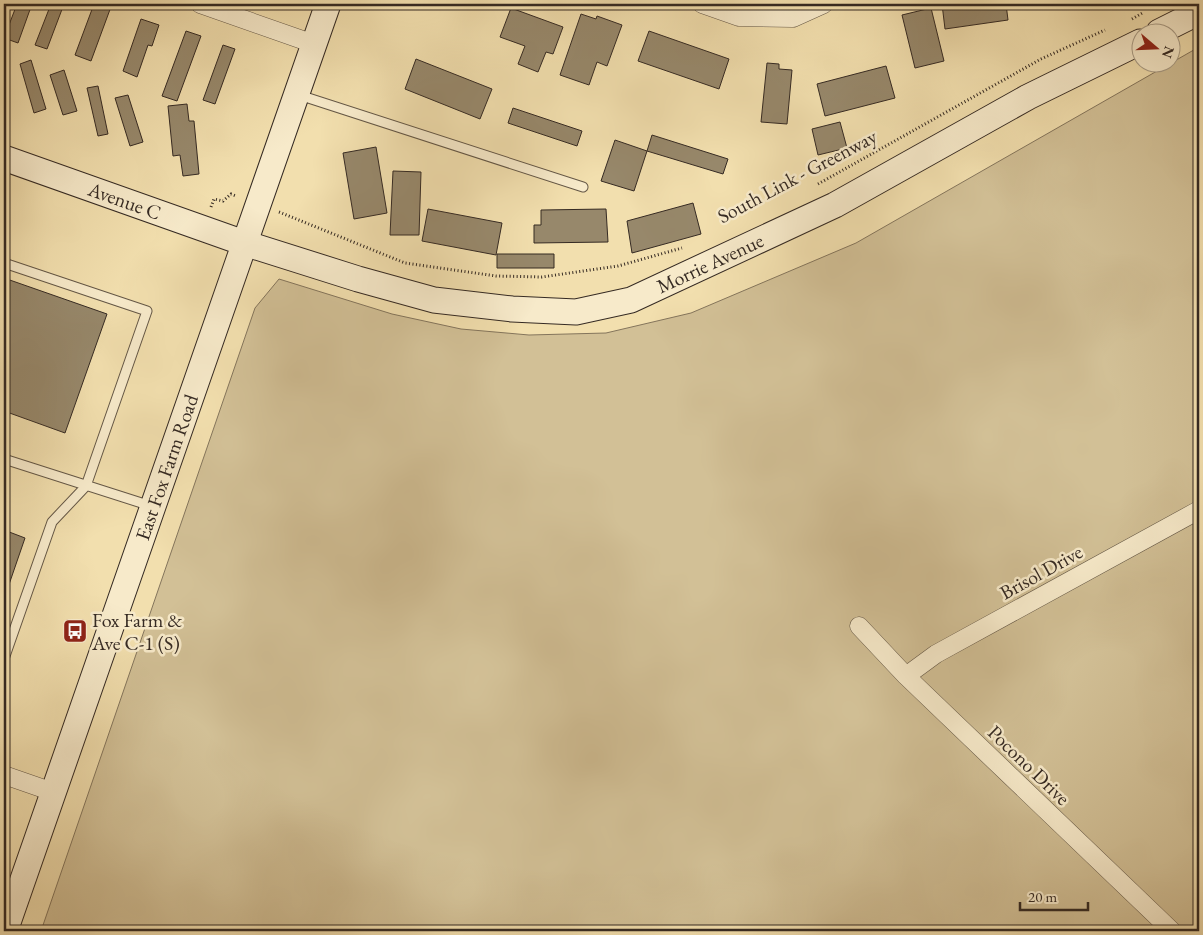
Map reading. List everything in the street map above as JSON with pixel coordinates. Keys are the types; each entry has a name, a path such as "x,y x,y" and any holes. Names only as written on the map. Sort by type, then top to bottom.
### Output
{"main road":[{"name":"East Fox Farm Road","path":"5,931 328,4"},
{"path":"1179,22 1199,12"},
{"name":"Morrie Avenue","path":"244,243 358,279 434,300 512,309 576,312 631,300 835,205 1028,98 1130,47"},
{"name":"Avenue C","path":"4,158 244,243"}],"street":[{"path":"200,4 314,44"},
{"path":"702,4 739,17 793,18 824,4"},
{"name":"Brisol Drive","path":"906,676 936,654 1199,510"},
{"name":"Pocono Drive","path":"859,626 906,676 1172,931"},
{"path":"4,775 53,792"}],"lane":[{"path":"296,94 583,187"},
{"path":"4,263 147,311 86,486 52,522 4,659"},
{"path":"4,459 153,506"}],"path":[{"path":"1127,20 1150,8"},
{"name":"South Link - Greenway","path":"813,188 1041,58 1110,28"},
{"path":"282,213 405,262 496,276 542,277 618,266 689,246"}],"shaded area":[{"path":"1199,47 1199,931 41,931 255,308 279,279 392,314 461,329 529,335 606,333 691,313 856,243 1155,72 1180,72 1180,58"}],"building":[{"path":"17,4 32,4 18,43 4,38"},
{"path":"51,4 64,4 47,49 35,45"},
{"path":"94,4 112,4 91,61 75,55"},
{"path":"942,4 1006,4 1008,20 945,29"},
{"path":"511,8 563,27 553,54 546,52 538,72 518,64 525,46 500,37"},
{"path":"931,8 944,61 915,68 902,15"},
{"path":"581,14 596,19 597,16 622,25 607,66 597,62 589,85 560,75"},
{"path":"141,19 159,25 152,46 148,45 137,77 123,71"},
{"path":"186,31 201,36 177,101 162,96"},
{"path":"649,31 729,59 719,89 638,61"},
{"path":"223,45 235,49 215,104 203,100"},
{"path":"416,59 492,89 480,119 405,89"},
{"path":"31,60 46,109 34,113 20,64"},
{"path":"767,63 779,64 779,69 792,70 787,124 761,122"},
{"path":"886,66 895,98 825,116 817,84"},
{"path":"64,70 77,111 63,115 50,75"},
{"path":"98,86 108,134 98,136 87,88"},
{"path":"128,95 143,142 130,146 115,98"},
{"path":"187,104 189,121 194,121 199,174 183,176 180,155 173,156 168,106"},
{"path":"513,108 582,131 577,146 508,123"},
{"path":"840,122 847,148 818,155 812,129"},
{"path":"652,135 728,159 723,174 647,151"},
{"path":"615,140 647,151 634,191 601,181"},
{"path":"376,147 387,213 354,219 343,153"},
{"path":"393,171 421,172 419,235 390,235"},
{"path":"693,203 701,234 632,253 627,221"},
{"path":"428,209 502,223 496,255 422,241"},
{"path":"606,209 608,242 534,243 534,225 541,225 541,210"},
{"path":"497,254 554,254 554,268 497,268"},
{"path":"4,278 107,314 65,433 4,411"},
{"path":"4,530 25,538 4,599"}],"place":[{"name":"Fox Farm & Ave C-1 (S)","path":"75,631"}]}
